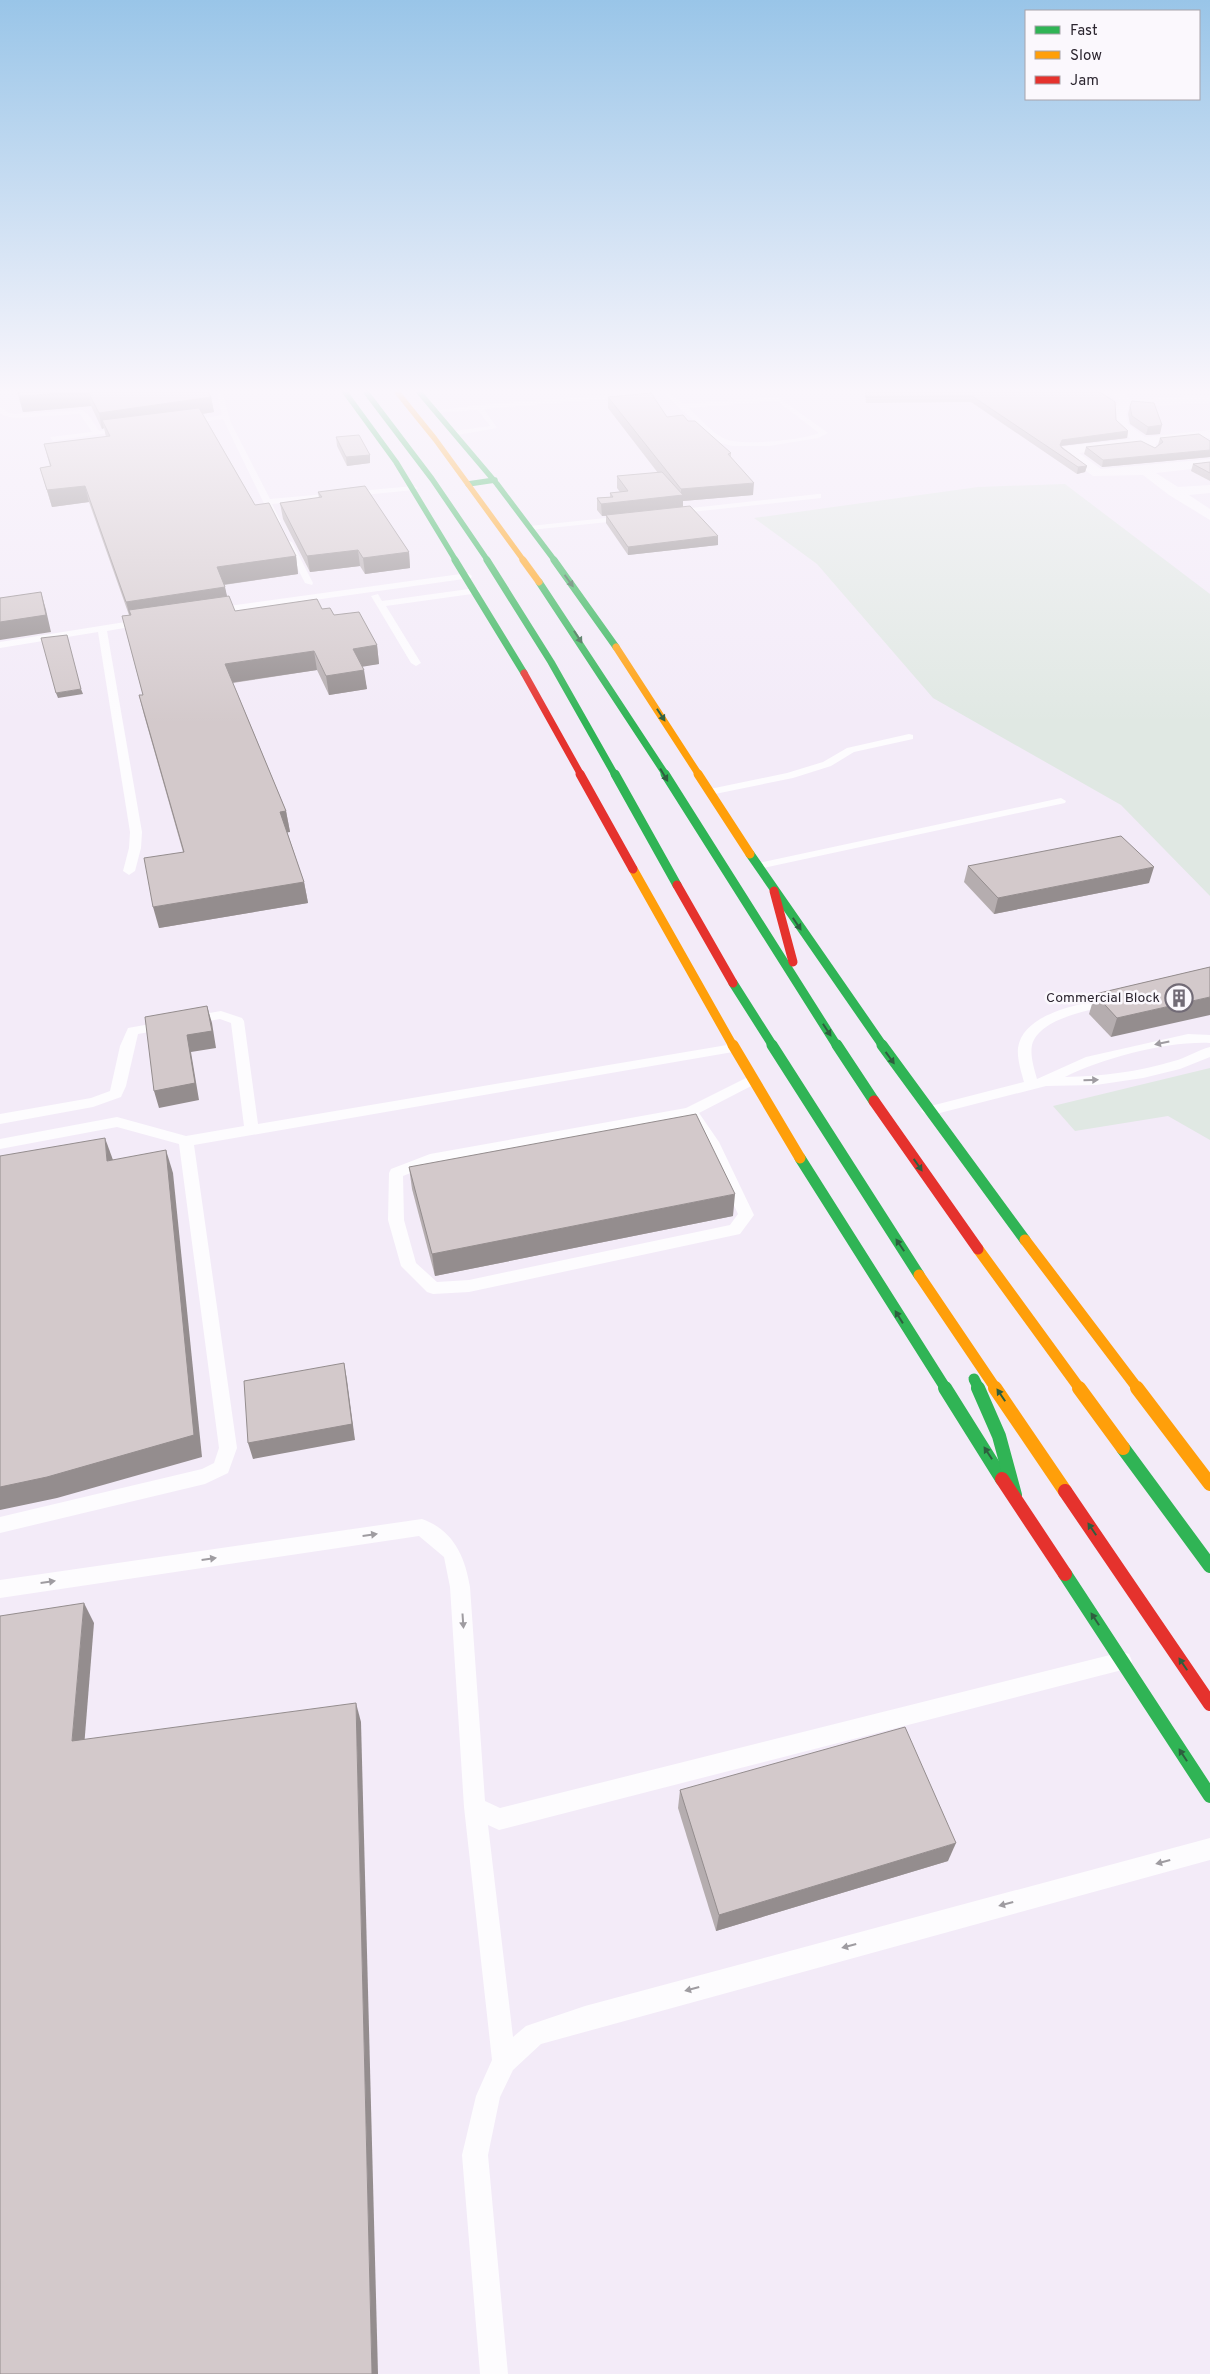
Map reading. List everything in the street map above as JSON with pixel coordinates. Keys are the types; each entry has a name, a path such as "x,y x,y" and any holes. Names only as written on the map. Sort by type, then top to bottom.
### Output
{"main road":[{"path":"423,503 476,590 752,1080 905,1326 1210,1796"},
{"path":"447,503 526,623 736,987 853,1174 1210,1704"},
{"path":"483,503 512,541 586,650 812,1008 916,1163 1210,1566"},
{"path":"512,503 622,657 774,891 928,1111 1210,1484"},
{"path":"774,891 790,954 812,1008"},
{"path":"913,1264 971,1371 993,1420 1006,1458 1015,1495"}],"street":[{"path":"1190,503 1210,516"}],"lane":[{"path":"267,503 279,527"},
{"path":"659,514 758,503"},
{"path":"530,528 639,516"},
{"path":"284,535 308,583"},
{"path":"207,612 468,576"},
{"path":"371,589 416,663"},
{"path":"380,604 476,590"},
{"path":"0,645 150,621"},
{"path":"102,628 136,832 135,848 129,871"},
{"path":"710,792 789,776 827,764 851,750 909,737"},
{"path":"758,866 1061,801"},
{"path":"1037,1084 1025,1043 1040,1025 1058,1015 1126,998"},
{"path":"0,1119 93,1102 116,1094 122,1080 127,1042 133,1032 221,1015 237,1021 252,1129"},
{"path":"1037,1084 1086,1061 1188,1038 1210,1039"},
{"path":"0,1144 117,1122 186,1141 733,1048"},
{"path":"928,1111 1037,1084 1103,1080 1178,1064 1204,1056 1210,1051"},
{"path":"690,1112 712,1142 746,1215 736,1230 469,1286 433,1288 410,1266 396,1220 396,1173 430,1159 690,1112 711,1099 752,1080"},
{"path":"0,1525 205,1476 222,1468 228,1448 186,1141"},
{"path":"0,1589 422,1527 442,1540 456,1558 460,1587 475,1807 504,2061"},
{"path":"475,1807 498,1820 1122,1661"},
{"path":"494,2374 476,2155 488,2096 504,2061 534,2034 585,2018 1210,1849"}],"shaded area":[{"path":"864,503 1090,503 1210,594 1210,896 1121,805 933,698 817,564 754,518"},
{"path":"1210,1068 1210,1140 1168,1116 1075,1131 1053,1106"}],"building":[{"path":"91,503 254,503 255,505 269,503 296,556 217,567 225,587 126,602"},
{"path":"280,503 376,503 409,552 363,558 358,550 307,556"},
{"path":"690,506 718,536 628,547 606,515"},
{"path":"41,592 46,615 0,622 0,598"},
{"path":"229,596 235,611 317,599 322,609 330,608 334,615 359,612 377,645 353,649 364,670 326,676 314,651 225,664 286,811 280,812 304,882 153,907 144,858 184,852 139,695 143,695 122,616 131,615 129,610"},
{"path":"67,635 81,689 56,693 41,638"},
{"path":"1121,836 1154,867 998,898 968,866"},
{"path":"1210,967 1210,997 1117,1018 1095,994"},
{"path":"207,1006 212,1031 187,1035 195,1083 154,1091 145,1017"},
{"path":"696,1114 735,1194 432,1254 409,1167"},
{"path":"105,1138 107,1161 166,1150 194,1435 47,1477 0,1487 0,1156"},
{"path":"344,1363 352,1424 248,1443 244,1381"},
{"path":"84,1603 72,1741 356,1703 372,2374 0,2374 0,1616"},
{"path":"905,1727 956,1843 719,1915 680,1790"}],"traffic: fast":[{"path":"421,503 524,673"},
{"path":"449,503 524,619 677,885"},
{"path":"512,503 616,647"},
{"path":"539,582 625,710 789,972 874,1101"},
{"path":"750,854 881,1044 1025,1240"},
{"path":"733,983 848,1167 919,1275"},
{"path":"800,1158 1002,1479"},
{"path":"974,1379 999,1436 1015,1495"},
{"path":"1123,1448 1210,1566"},
{"path":"1065,1574 1210,1796"}],"traffic: slow":[{"path":"481,503 539,582"},
{"path":"616,647 750,854"},
{"path":"633,869 704,997 800,1158"},
{"path":"1025,1240 1210,1484"},
{"path":"978,1249 1123,1448"},
{"path":"919,1275 1065,1491"}],"traffic: jam":[{"path":"524,673 633,869"},
{"path":"677,885 733,983"},
{"path":"774,891 793,962"},
{"path":"874,1101 978,1249"},
{"path":"1002,1479 1065,1574"},
{"path":"1065,1491 1210,1704"}],"place":[{"name":"Commercial Block","path":"1179,998"}]}
